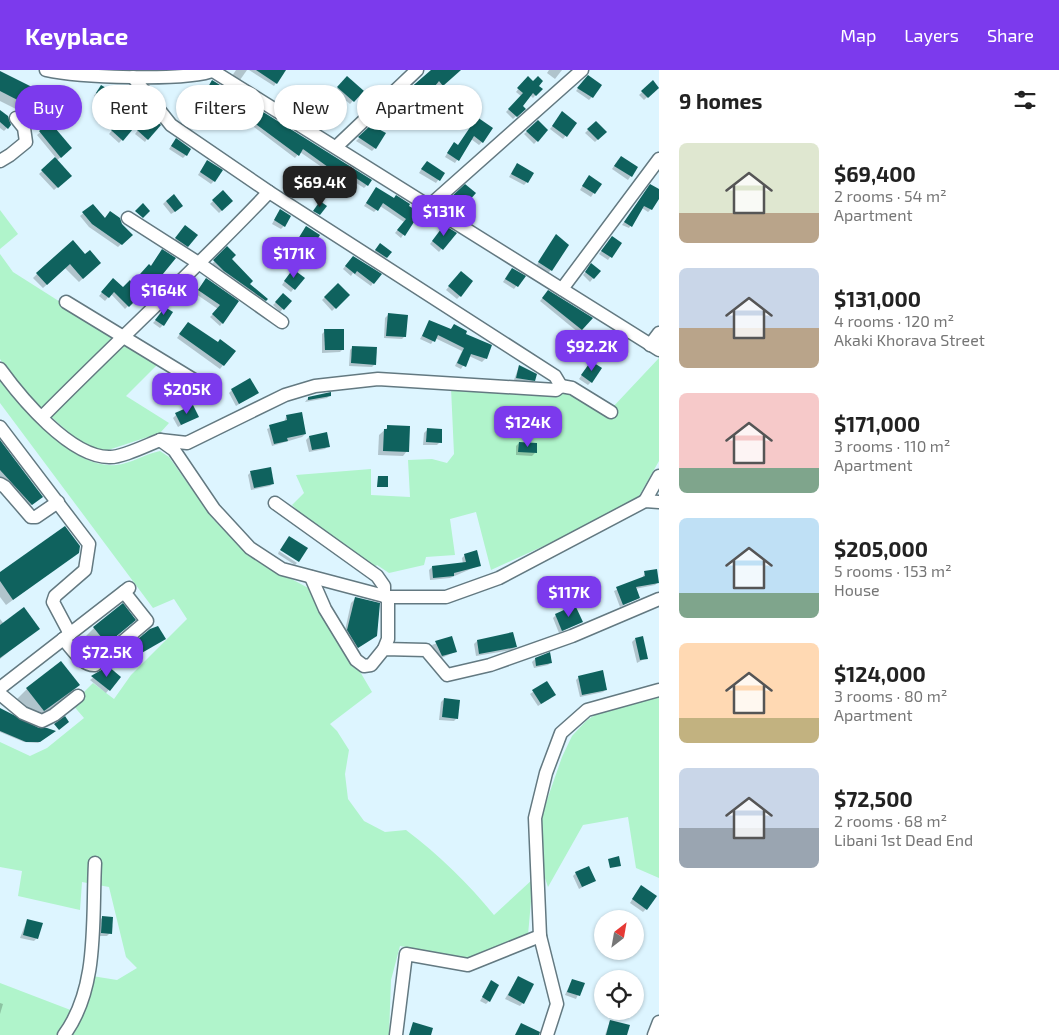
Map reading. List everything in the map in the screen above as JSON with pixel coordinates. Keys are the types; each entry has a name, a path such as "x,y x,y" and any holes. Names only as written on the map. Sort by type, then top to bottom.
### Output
{"street":[{"path":"46,70 66,75 133,77 190,75 214,70 654,348 659,333"},
{"path":"336,147 417,70"},
{"path":"428,206 582,70"},
{"path":"133,77 171,125 269,192 554,376 561,386 572,388 611,412"},
{"path":"0,161 26,142 24,130"},
{"path":"562,290 659,159"},
{"path":"42,417 122,336 200,264 269,192"},
{"path":"128,218 200,264 282,322"},
{"path":"66,302 199,383"},
{"path":"0,369 25,402 68,440 88,453 110,458 160,440 187,443 285,395 315,386 378,379 556,390 561,386"},
{"path":"0,427 89,544 85,570 55,596 53,602 67,636 82,661 89,665 95,664 146,623 146,619 126,590 67,636 0,688"},
{"path":"160,440 174,450 214,509 250,548 282,569 386,596 446,597 499,578 645,502 659,502"},
{"path":"645,502 659,476"},
{"path":"0,484 5,487 31,517 36,517 58,502"},
{"path":"274,503 377,576 384,586 388,639 384,649 371,665 364,666 356,660 325,609 311,576"},
{"path":"384,649 426,650 447,675 490,665 572,636 659,599"},
{"path":"547,1035 557,1004 540,936 535,818 546,773 561,733 586,710 659,690"},
{"path":"0,694 23,713 42,721 54,715 78,696"},
{"path":"64,1035 85,996 90,953 95,864"},
{"path":"396,1035 406,954 468,964 540,936"},
{"path":"654,1035 659,1022"}],"green space":[{"path":"0,210 18,234 0,249"},
{"path":"0,254 13,272 158,364 126,396 169,423 160,433 105,451 93,449 75,438 21,390 0,359"},
{"path":"659,358 659,461 639,496 592,524 491,570 476,512 450,519 455,555 426,557 424,565 389,573 377,565 373,569 309,522 292,505 304,493 296,475 371,469 371,495 410,497 408,460 432,459 447,463 454,454 451,388 557,396 571,384 612,408"},
{"path":"0,379 35,421 66,448 83,458 100,464 116,465 160,451 169,457 213,519 249,556 312,590 372,692 330,724 337,731 349,750 345,774 348,799 364,821 385,832 406,830 441,859 494,915 533,879 528,935 464,959 400,946 391,980 389,1035 0,1035 0,983 81,1014 89,999 92,976 117,980 137,968 126,957 109,887 82,882 80,910 18,896 22,871 0,867 0,742 30,756 47,748 84,718 72,704 93,683 114,699 131,675 187,619 174,599 153,608 0,403"},
{"path":"659,696 659,878 636,868 628,817 583,825 548,887 539,860 539,823 562,757 572,736 586,721 599,712"}],"building":[{"path":"256,70 286,70 277,84"},
{"path":"431,70 461,70 444,85 439,81 436,85 414,85"},
{"path":"0,71 28,85 15,85 15,99 0,91"},
{"path":"588,75 602,85 593,98 577,88"},
{"path":"347,76 357,85 357,99 354,102 347,96 347,85 339,85"},
{"path":"528,76 533,81 538,76 543,81 539,86 543,89 536,96 533,93 523,106 526,109 517,117 508,109 523,93 517,88"},
{"path":"212,80 220,85 209,85"},
{"path":"653,80 659,88 648,98 641,91"},
{"path":"0,110 8,116 11,125 8,129 0,122"},
{"path":"562,111 577,123 567,137 552,126"},
{"path":"264,112 274,119 274,130 292,130 372,180 368,186 347,172 343,179 326,170 328,167 303,149 299,156 264,130"},
{"path":"482,120 493,128 483,143 474,136 459,161 447,153 454,142 458,145 468,130 482,130"},
{"path":"538,120 548,130 538,142 526,131"},
{"path":"596,121 607,132 598,140 587,129"},
{"path":"57,130 72,148 61,158 39,131"},
{"path":"111,130 132,130 123,141"},
{"path":"137,130 157,130 148,140"},
{"path":"366,130 380,130 386,133 376,149 358,137"},
{"path":"176,138 191,149 187,156 171,146"},
{"path":"621,156 638,167 632,177 614,166"},
{"path":"55,157 72,176 58,188 41,170"},
{"path":"207,160 223,170 215,182 200,172"},
{"path":"427,161 445,173 440,181 421,169"},
{"path":"517,163 534,173 528,183 511,174"},
{"path":"589,175 602,184 595,194 582,186"},
{"path":"465,184 476,193 462,209 449,199"},
{"path":"650,184 659,189 659,199 652,210 644,206 632,227 624,222"},
{"path":"376,187 394,198 396,195 410,204 409,206 421,211 405,236 397,230 406,219 383,203 378,211 366,203"},
{"path":"223,190 233,201 222,211 212,200"},
{"path":"174,194 183,206 175,212 166,201"},
{"path":"320,201 327,206 320,215 313,211"},
{"path":"143,203 150,211 143,218 135,211"},
{"path":"93,204 105,218 110,211 120,218 122,224 133,235 122,245 92,224 82,212"},
{"path":"280,209 291,216 285,227 274,220"},
{"path":"185,225 198,235 188,247 175,238"},
{"path":"444,225 457,233 443,250 432,241"},
{"path":"306,226 320,235 312,248 298,239"},
{"path":"556,234 569,245 552,271 538,262"},
{"path":"612,236 622,243 612,258 601,251"},
{"path":"73,240 85,254 90,250 101,263 83,279 70,264 47,285 36,273"},
{"path":"380,243 392,252 387,258 375,250"},
{"path":"227,246 236,255 232,259 253,281 250,284 268,299 266,301 224,271 213,260"},
{"path":"162,249 176,258 149,291 147,289 129,307 114,292 109,298 101,292 113,278 123,287 130,280 132,283 149,264 151,266"},
{"path":"353,256 382,274 374,284 357,271 355,274 345,266"},
{"path":"591,263 601,271 594,279 585,272"},
{"path":"512,268 526,276 518,287 505,279"},
{"path":"293,269 305,278 295,290 284,281"},
{"path":"461,271 473,281 461,297 448,286"},
{"path":"206,278 239,301 223,324 212,314 220,305 198,290"},
{"path":"338,283 350,295 336,309 324,297"},
{"path":"548,290 593,318 582,330 542,298"},
{"path":"283,293 292,301 284,310 275,302"},
{"path":"165,307 173,312 164,326 155,320"},
{"path":"388,313 408,315 406,337 386,336"},
{"path":"429,320 451,329 454,324 467,331 466,334 492,345 487,359 471,354 466,367 457,363 464,348 438,335 435,342 422,336"},
{"path":"188,322 218,342 220,339 236,351 224,366 179,334"},
{"path":"324,329 344,329 344,350 325,350"},
{"path":"595,337 603,345 595,354 586,345"},
{"path":"352,346 377,347 376,365 351,363"},
{"path":"591,361 602,368 592,383 581,375"},
{"path":"519,365 537,374 535,381 516,378"},
{"path":"250,378 259,393 239,404 231,389"},
{"path":"331,392 331,396 308,400 308,397"},
{"path":"193,405 199,417 181,425 175,413"},
{"path":"302,412 306,434 287,438 288,441 274,444 269,425 287,420 286,415"},
{"path":"387,425 410,426 409,452 383,451 384,429 387,429"},
{"path":"427,428 442,429 442,443 426,442"},
{"path":"327,432 330,447 312,450 309,436"},
{"path":"0,440 43,497 32,505 0,470"},
{"path":"519,442 537,443 537,453 518,452"},
{"path":"271,467 274,484 254,488 250,471"},
{"path":"378,476 388,476 388,487 377,487"},
{"path":"65,526 80,546 79,553 13,600 0,581 0,572"},
{"path":"289,536 308,548 299,562 280,550"},
{"path":"477,550 481,566 454,573 454,576 433,578 432,566 466,562 464,554"},
{"path":"657,569 659,583 636,587 640,598 623,605 616,587 645,576 644,571"},
{"path":"355,597 380,603 377,636 358,648 347,630"},
{"path":"123,603 136,620 107,644 93,627"},
{"path":"575,605 583,622 562,631 555,614"},
{"path":"24,607 40,629 0,658 0,625"},
{"path":"158,626 166,639 126,662 121,653 150,629"},
{"path":"513,632 517,647 479,654 477,640"},
{"path":"452,636 457,652 442,656 435,641"},
{"path":"643,636 648,659 640,660 635,638"},
{"path":"550,652 552,663 536,666 535,658"},
{"path":"61,661 80,685 44,711 26,688"},
{"path":"108,666 121,677 110,691 91,676"},
{"path":"603,670 607,690 582,695 578,676"},
{"path":"547,681 556,695 541,704 532,690"},
{"path":"444,698 460,700 458,719 442,717"},
{"path":"0,708 39,728 56,731 40,742 26,742 0,731"},
{"path":"65,716 69,722 59,730 54,724"},
{"path":"619,856 621,866 610,868 608,859"},
{"path":"589,866 596,881 582,887 575,872"},
{"path":"641,885 657,896 647,910 632,899"},
{"path":"102,916 113,917 112,934 101,933"},
{"path":"27,919 43,923 38,939 23,935"},
{"path":"518,976 534,984 524,1004 508,995"},
{"path":"572,979 585,983 580,996 567,992"},
{"path":"491,980 499,985 490,1002 482,997"},
{"path":"610,1020 630,1025 627,1035 606,1035"},
{"path":"413,1022 433,1028 431,1035 409,1035"},
{"path":"521,1023 540,1032 539,1035 515,1035"}]}
